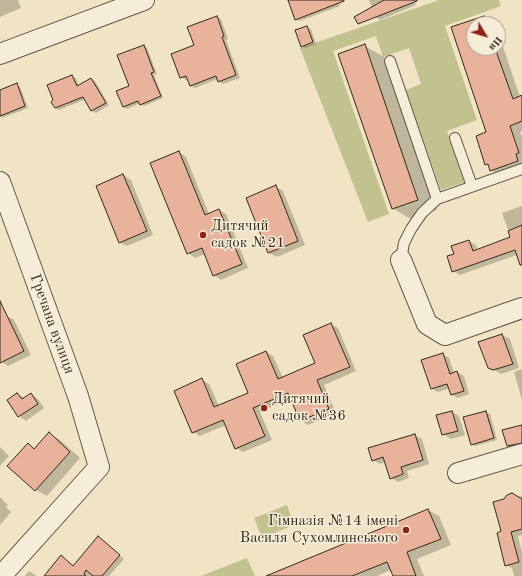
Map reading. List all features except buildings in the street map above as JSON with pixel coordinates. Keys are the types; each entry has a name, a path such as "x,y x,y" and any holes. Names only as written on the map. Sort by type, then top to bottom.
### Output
{"street":[{"path":"0,54 144,0"},
{"name":"Гречана вулиця","path":"0,182 78,396 99,467 1,576"},
{"path":"401,260 426,324 445,335 522,308"},
{"path":"458,473 522,454"}],"lane":[{"path":"390,61 437,198"},
{"path":"455,138 472,186"},
{"path":"401,260 404,243 411,229 422,213 437,198 522,169"}],"green space":[{"path":"439,0 499,0 501,6 473,16 466,16 466,18 445,26 477,120 447,131 465,182 441,190 406,90 421,84 409,48 383,57 376,36 333,51 389,214 368,222 300,48"},
{"path":"287,505 294,525 262,538 254,518"},
{"path":"247,558 255,576 201,576"}],"place":[{"name":"Дитячий садок №21","path":"203,235"},
{"name":"Дитячий садок №36","path":"264,408"},
{"name":"Гімназія №14 імені Василя Сухомлинського","path":"406,530"}]}
